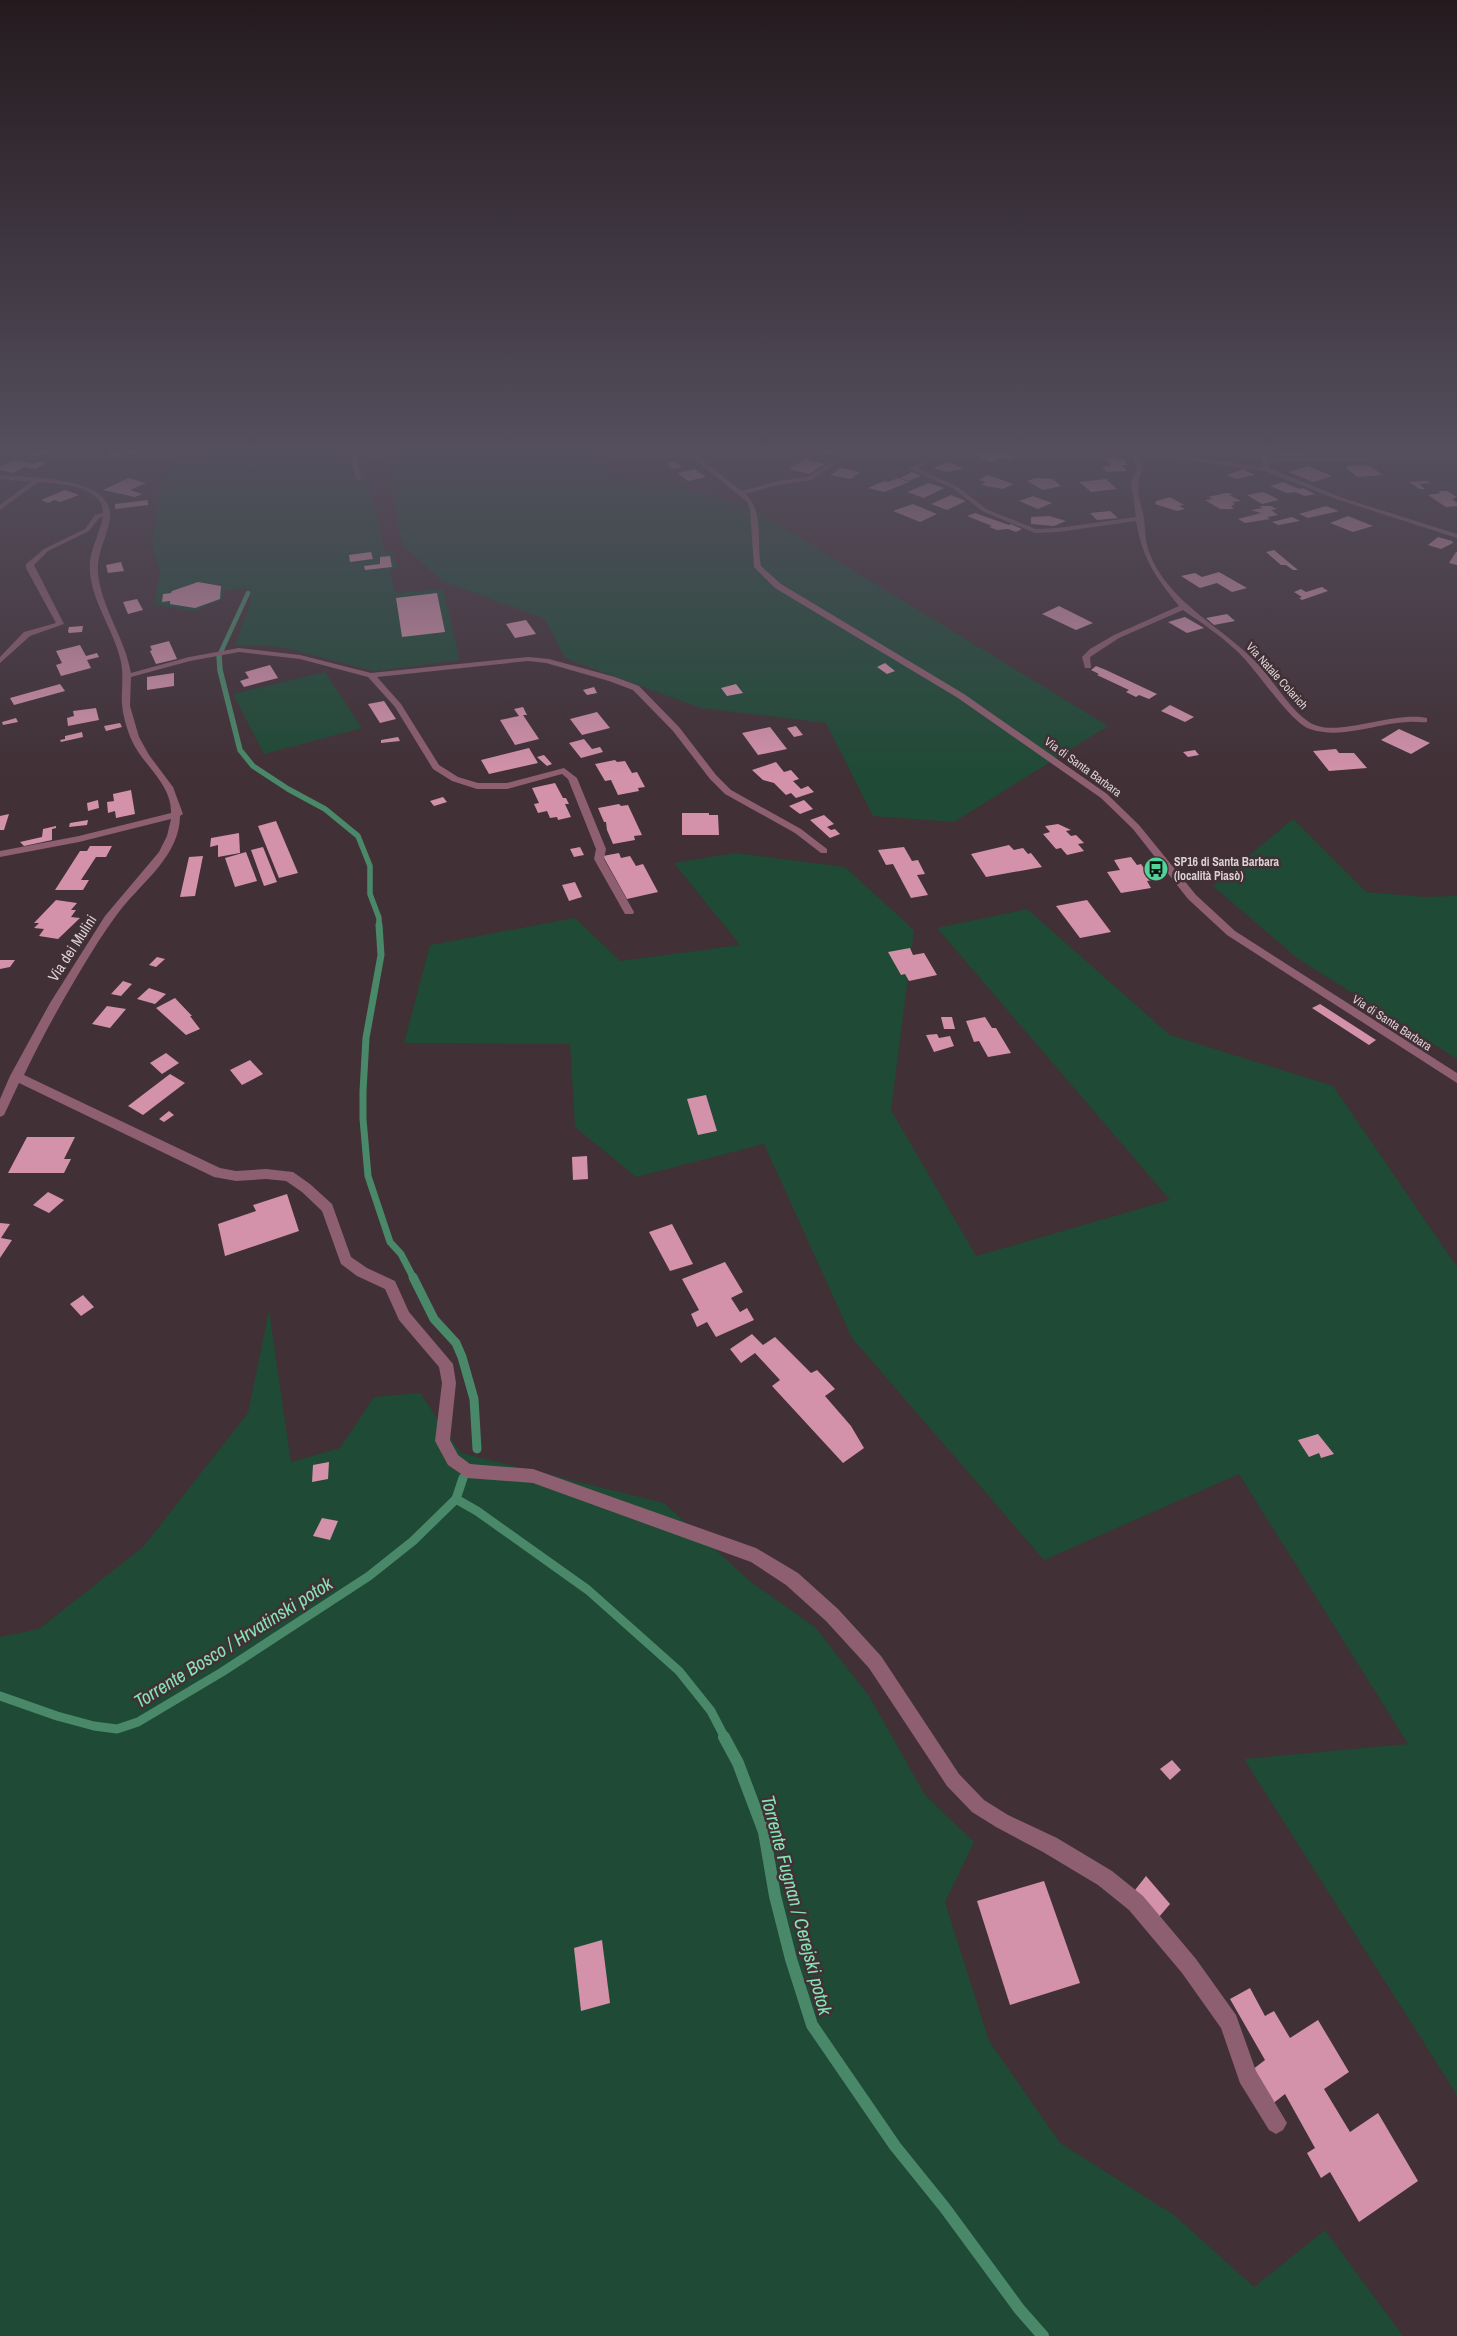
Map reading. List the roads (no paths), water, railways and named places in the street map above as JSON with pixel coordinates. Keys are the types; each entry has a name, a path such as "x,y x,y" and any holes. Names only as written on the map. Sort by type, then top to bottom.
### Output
{"street":[{"path":"0,660 27,634 60,624 30,568 30,564 37,558"},
{"path":"0,854 79,838 178,814 174,796 168,784 138,744 127,711 125,692 127,676 117,637 95,579 95,558"},
{"name":"Via di Santa Barbara","path":"756,558 758,567 767,578 961,696 1104,796 1136,827 1192,897 1231,933 1457,1079"},
{"name":"Via Natale Colarich","path":"1148,558 1157,574 1184,608 1218,631 1241,651 1263,674 1296,716 1311,727 1324,730 1345,730 1408,719 1424,720"},
{"path":"1088,666 1086,657 1089,652 1119,636 1184,608"},
{"path":"127,676 213,654 239,650 273,652 300,657 370,675 528,659 546,661 612,679 636,688 682,735 713,777 728,792 798,831 824,851"},
{"path":"370,675 398,706 436,767 455,779 476,786 507,786 564,771 572,778 601,849 599,859 629,912"},
{"name":"Via dei Mulini","path":"1,1108 16,1076 80,962 118,907 150,870 172,838 178,814"},
{"path":"16,1076 218,1173 236,1176 266,1174 289,1176 306,1188 326,1208 346,1260 362,1272 390,1285 404,1316 446,1364 449,1383 442,1441 452,1460 467,1471 533,1476 756,1556 792,1579 832,1615 875,1662 953,1780 978,1806 1002,1821 1050,1845 1105,1878 1136,1903 1189,1966 1229,2022 1247,2076 1276,2124"}],"waterway":[{"name":"Torrente Fugnan / Cerejski potok","path":"219,656 248,593"},
{"name":"Torrente Fugnan / Cerejski potok","path":"219,656 220,670 240,750 253,766 288,789 325,809 358,836 370,866 370,894 379,918 379,925"},
{"name":"Torrente Fugnan / Cerejski potok","path":"379,925 381,955 366,1038 363,1091 363,1119 368,1176 390,1242 401,1254 414,1279"},
{"name":"Torrente Fugnan / Cerejski potok","path":"414,1279 434,1319 456,1343 462,1357 474,1399 477,1449"},
{"name":"Torrente Fugnan / Cerejski potok","path":"456,1499 463,1478"},
{"name":"Torrente Bosco / Hrvatinski potok","path":"0,1696 57,1716 94,1726 117,1729 138,1722 222,1672 369,1576 413,1541 456,1499"},
{"name":"Torrente Fugnan / Cerejski potok","path":"456,1499 477,1511 588,1590 679,1671 711,1711 725,1738"},
{"name":"Torrente Fugnan / Cerejski potok","path":"724,1737 738,1763 764,1832 775,1896 791,1959 812,2025 895,2146 945,2208 1020,2310 1043,2336"}],"place":[{"name":"SP16 di Santa Barbara (località Piasò)","path":"1156,869"}]}
